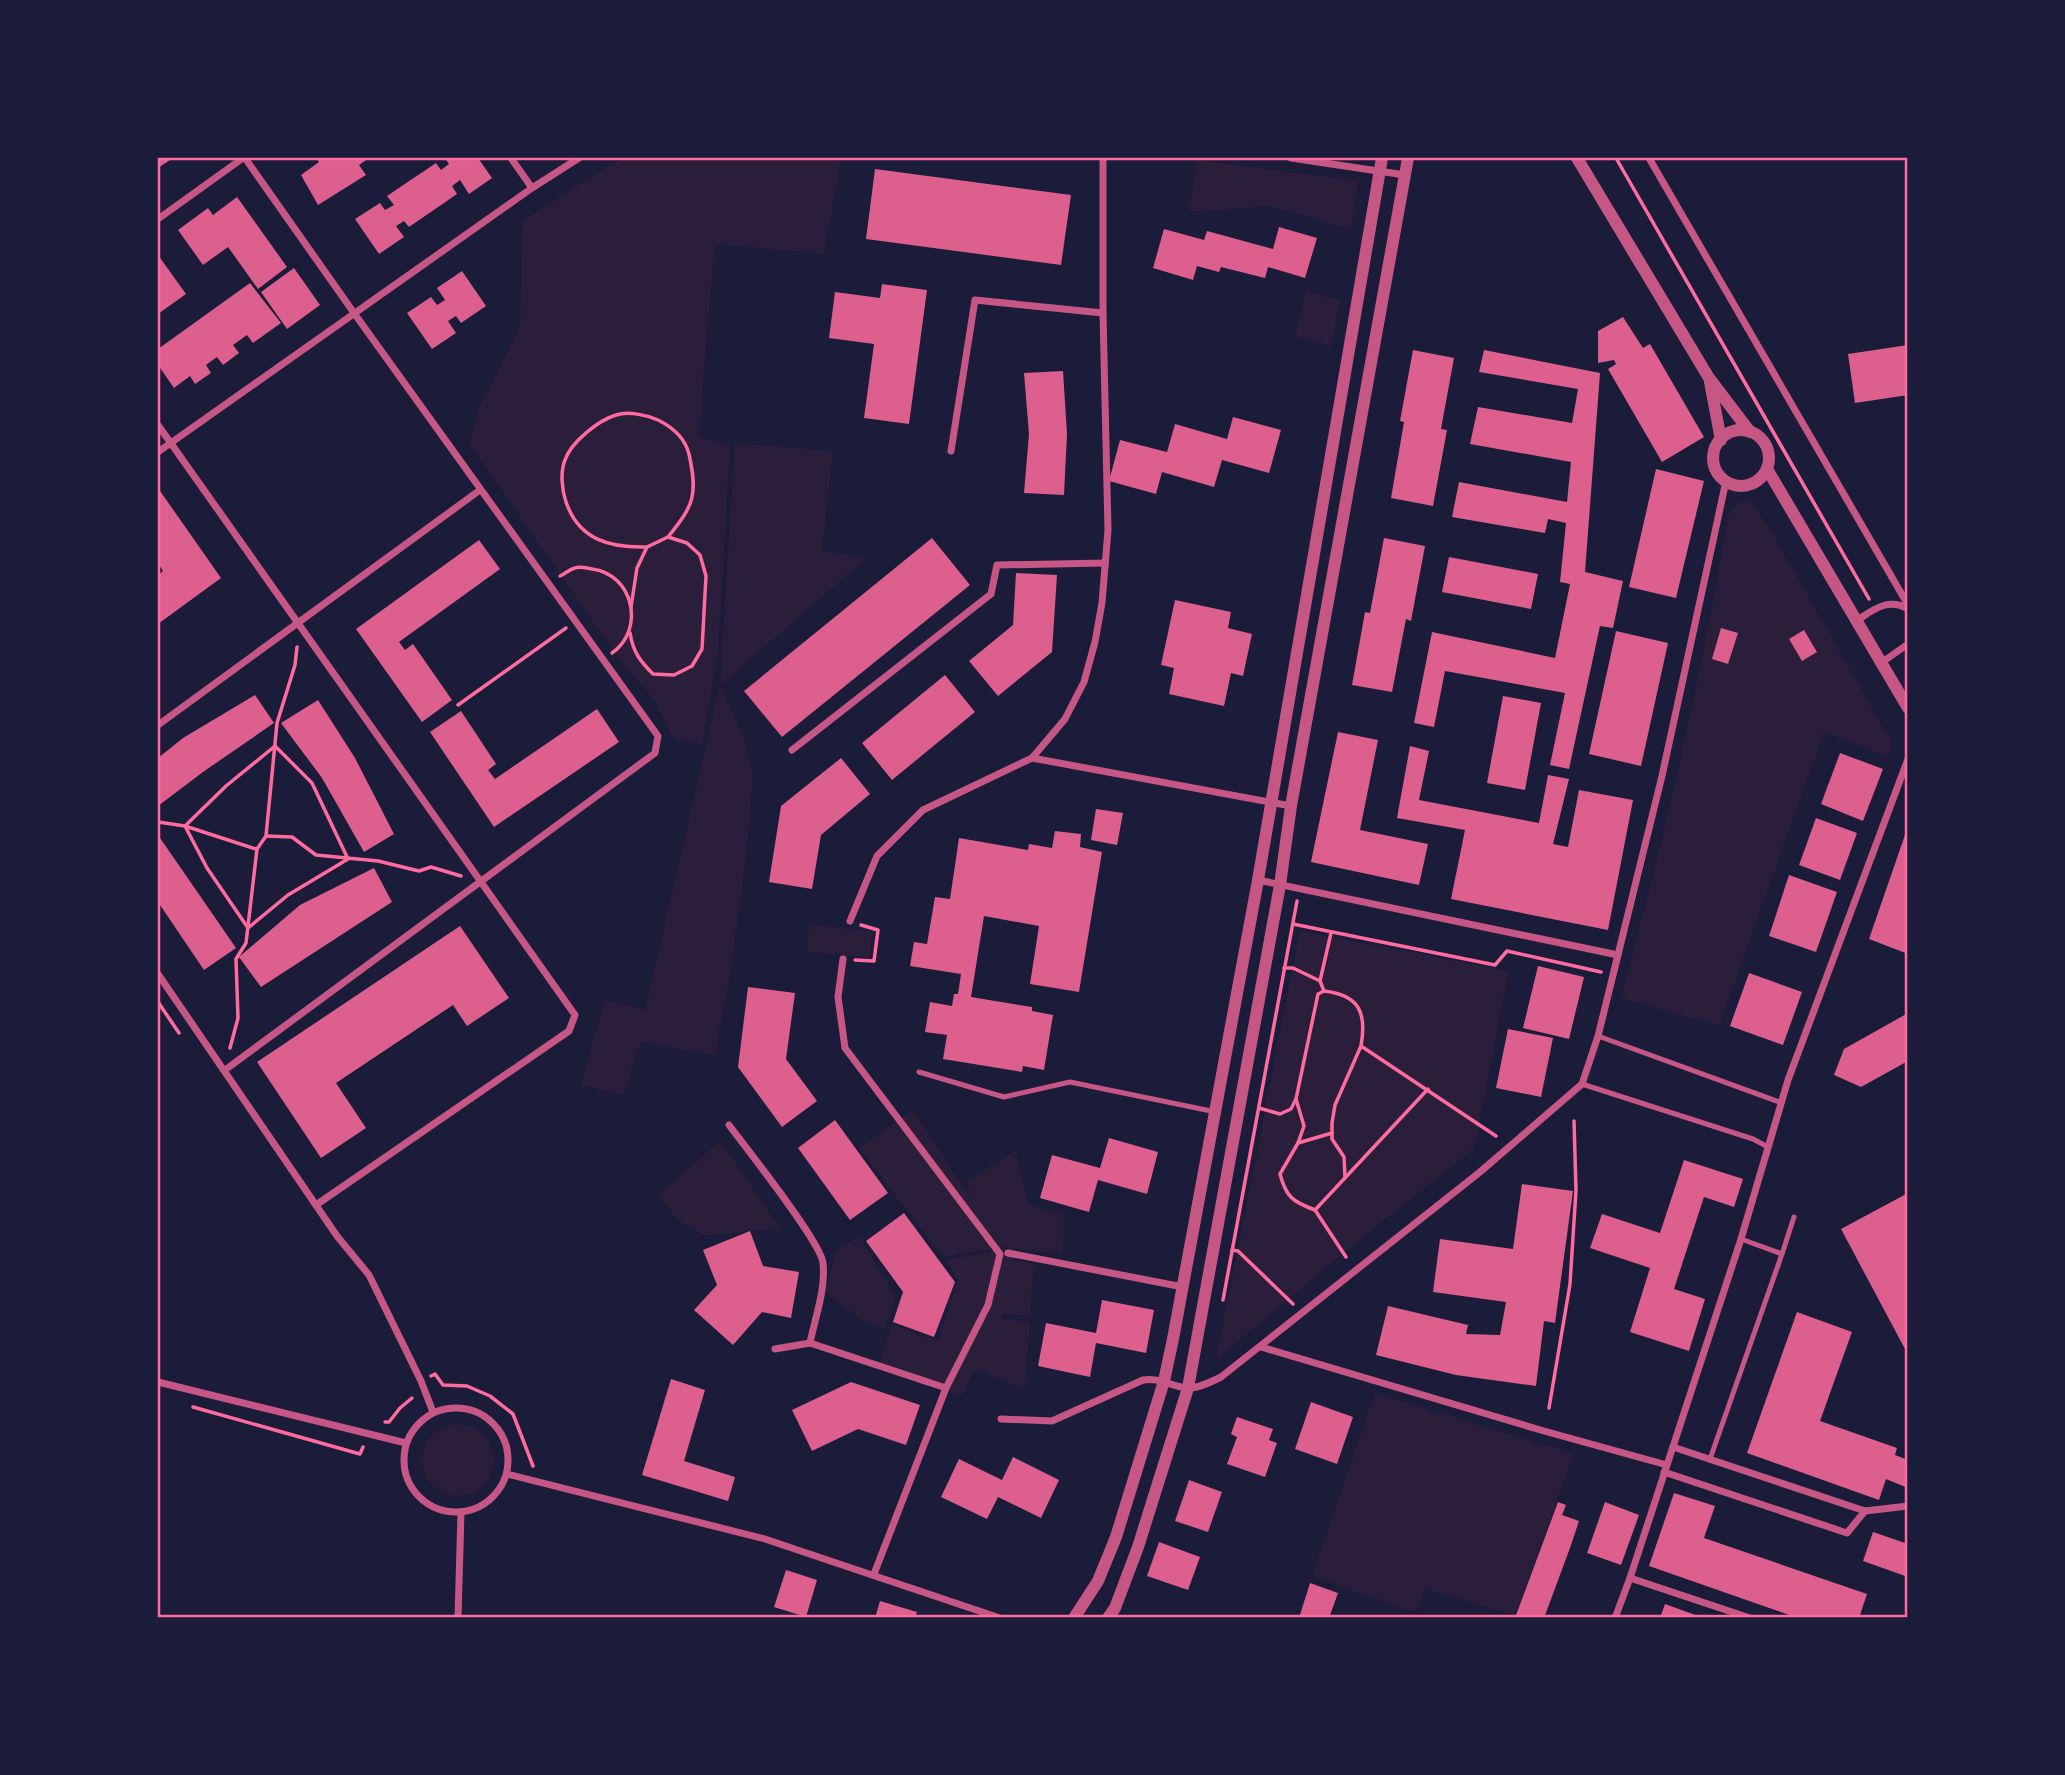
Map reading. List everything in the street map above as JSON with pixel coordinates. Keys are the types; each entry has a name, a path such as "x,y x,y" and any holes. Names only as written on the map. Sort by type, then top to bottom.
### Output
{"street":[{"path":"158,219 244,158 658,736 656,754 225,1070"},
{"path":"511,158 532,188"},
{"path":"158,452 532,188 579,158"},
{"path":"850,921 877,856 923,810 1032,758 1065,719 1083,682 1095,642 1102,603 1108,530 1102,313 1103,158"},
{"path":"1292,158 1381,164 1405,175"},
{"path":"1108,1618 1115,1608 1138,1547 1188,1388 1408,158"},
{"path":"1577,158 1709,378 1750,432"},
{"path":"1649,158 1908,607"},
{"path":"1074,1618 1098,1580 1116,1536 1164,1381 1184,1287 1258,880 1381,164"},
{"path":"951,451 975,299 1102,313"},
{"path":"1709,378 1721,440"},
{"path":"158,425 575,1015 569,1031 316,1205"},
{"path":"1732,432 1750,432 1757,435 1767,447 1767,469 1759,480 1746,486 1736,486 1718,474 1714,461 1715,449 1721,440 1732,432"},
{"path":"1767,469 1908,708"},
{"path":"1001,1419 1052,1421 1153,1378 1188,1388 1221,1377 1480,1172 1581,1084 1598,1036 1662,776 1726,481"},
{"path":"158,725 480,490"},
{"path":"792,750 991,594 997,565 1105,563"},
{"path":"1856,621 1887,603 1908,607"},
{"path":"1881,663 1908,644"},
{"path":"1032,758 1291,806"},
{"path":"1615,1618 1741,1239 1788,1080 1908,759"},
{"path":"1258,880 1618,955"},
{"path":"843,959 838,998 845,1048 1000,1254 988,1306 946,1388 874,1574"},
{"path":"158,974 337,1236 369,1275 421,1381 433,1412"},
{"path":"729,1125 810,1236 823,1260 823,1281 810,1343"},
{"path":"1008,1253 1184,1287"},
{"path":"775,1349 810,1343 946,1388"},
{"path":"1261,1347 1666,1469 1847,1533 1865,1511"},
{"path":"158,1382 406,1443"},
{"path":"466,1408 482,1414 496,1426 505,1440 507,1474 500,1489 490,1500 476,1508 461,1512 444,1511 427,1504 415,1493 406,1477 403,1460 406,1443 412,1430 433,1412 466,1408"},
{"path":"1673,1447 1865,1511 1908,1506"},
{"path":"507,1474 765,1539 874,1574 978,1614 1000,1618"},
{"path":"458,1618 461,1512"},
{"path":"1629,1580 1750,1618"}],"lane":[{"path":"1598,1036 1782,1103"},
{"path":"919,1072 1004,1097 1070,1082 1216,1112"},
{"path":"1581,1084 1753,1139 1768,1147"},
{"path":"1710,1460 1794,1217"},
{"path":"1741,1239 1782,1254"}],"path":[{"path":"1616,158 1875,609"},
{"path":"617,414 648,416 673,427 687,448 695,482 688,512 668,537 647,547 622,548 597,540 572,519 562,490 565,460 583,434 617,414"},
{"path":"647,547 637,568 631,607 632,648 653,674 674,675 692,666 702,649 706,576 700,555 687,543 668,537"},
{"path":"550,585 577,567 601,570 621,583 631,607"},
{"path":"458,705 575,622"},
{"path":"225,1070 237,1018 236,959 246,943 257,849 266,836 281,704 295,665 298,624"},
{"path":"602,660 619,648 630,633"},
{"path":"185,826 226,786 275,746"},
{"path":"275,746 312,783 348,859"},
{"path":"158,822 185,826 257,849"},
{"path":"185,826 207,868 248,928"},
{"path":"266,836 292,837 316,855 378,861 419,871 431,867 480,882"},
{"path":"248,928 288,895 348,859"},
{"path":"1293,924 1299,889"},
{"path":"1273,920 1495,965 1507,951 1613,975"},
{"path":"843,959 874,961 878,930 850,921"},
{"path":"1324,991 1320,981 1331,932"},
{"path":"1284,968 1293,968 1320,981"},
{"path":"1259,1108 1280,1114 1291,1109 1296,1099 1318,994 1324,991 1353,999 1361,1011 1364,1031 1361,1046 1335,1105 1332,1133 1332,1139 1344,1157 1345,1178"},
{"path":"1361,1046 1496,1136"},
{"path":"1315,1210 1428,1089"},
{"path":"1296,1099 1304,1126 1298,1143 1280,1174 1285,1191 1301,1205 1315,1210 1346,1257"},
{"path":"1549,1408 1570,1284 1576,1190 1574,1121"},
{"path":"1298,1143 1332,1133"},
{"path":"1233,1250 1238,1251 1302,1314"},
{"path":"1560,1284 1570,1284"},
{"path":"381,1421 389,1422 400,1408 412,1399 408,1388 435,1374 443,1385 467,1386 490,1396 513,1414 531,1465 543,1469"},
{"path":"183,1404 360,1454"}],"shaded area":[{"path":"622,158 841,158 824,254 715,244 698,436 730,446 718,651 702,746 673,737 654,700 619,659 469,443 479,408 520,327 523,220"},
{"path":"1197,160 1358,181 1351,229 1270,206 1189,212"},
{"path":"1306,291 1340,300 1331,346 1296,336"},
{"path":"735,443 833,451 822,551 867,558 720,685"},
{"path":"1750,501 1767,524 1892,743 1888,756 1824,732 1719,1026 1621,998 1681,757 1729,513 1739,502"},
{"path":"720,685 746,742 753,777 731,970 715,1055 640,1042 624,1095 581,1085 605,1000 645,1010"},
{"path":"809,925 872,931 870,957 807,952"},
{"path":"1300,931 1509,971 1474,1149 1343,1253 1216,1360"},
{"path":"913,1110 971,1199 967,1182 1016,1150 1028,1204 1064,1215 1063,1254 1015,1249 1013,1261 1034,1263 1030,1316 1003,1314 1001,1319 1030,1322 1025,1388 975,1370 961,1397 879,1363 892,1324 938,1341 958,1280 946,1260 1012,1248 1004,1247 999,1241 1002,1247 943,1257 859,1148"},
{"path":"720,1141 780,1228 704,1236 678,1220 658,1195"},
{"path":"859,1237 895,1296 885,1330 862,1320 826,1293 835,1251"},
{"path":"1375,1393 1574,1454 1515,1616 1425,1588 1416,1613 1312,1576"},
{"path":"458,1424 478,1430 488,1440 494,1460 488,1480 478,1490 458,1496 438,1490 428,1480 422,1460 428,1440 438,1430"}],"building":[{"path":"158,158 173,158 158,168"},
{"path":"316,158 369,158 359,165 366,175 318,205 301,175 319,162"},
{"path":"445,158 478,158 492,178 469,194 460,180 452,186 457,194 409,227 404,221 396,226 404,237 379,254 355,219 380,203 385,210 394,205 387,196 436,163 441,170 449,164"},
{"path":"875,169 1071,195 1061,265 866,239"},
{"path":"237,197 287,267 258,289 228,247 203,265 178,230 208,208 213,215"},
{"path":"1279,227 1317,238 1305,278 1268,267 1265,278 1221,267 1219,272 1197,266 1193,280 1153,268 1164,229 1204,240 1207,231 1273,249"},
{"path":"158,255 186,294 158,314"},
{"path":"294,268 320,305 287,329 261,292"},
{"path":"462,271 486,306 461,323 456,316 448,321 456,333 432,349 407,313 431,297 437,305 445,300 437,288"},
{"path":"250,283 281,323 253,343 247,335 233,345 239,353 223,365 217,357 206,365 211,373 195,384 190,376 174,388 158,365 158,349"},
{"path":"882,284 927,290 909,424 864,418 874,344 829,338 835,292 880,298"},
{"path":"1623,317 1643,348 1650,344 1704,437 1662,462 1608,369 1616,364 1614,360 1598,363 1598,331"},
{"path":"1908,345 1908,395 1855,403 1848,354"},
{"path":"1413,350 1454,358 1441,429 1447,430 1433,506 1391,498 1404,422 1400,421"},
{"path":"1484,350 1600,373 1585,572 1623,581 1613,628 1600,626 1569,769 1550,765 1565,693 1445,671 1434,727 1414,723 1432,632 1555,658 1570,584 1560,582 1566,523 1548,519 1545,533 1452,517 1459,482 1567,502 1571,462 1470,444 1478,407 1572,423 1578,389 1479,372"},
{"path":"1063,371 1067,434 1064,495 1024,493 1029,434 1024,373"},
{"path":"1233,417 1281,430 1269,473 1222,460 1214,487 1162,472 1156,494 1109,481 1120,440 1167,452 1175,424 1227,439"},
{"path":"1656,469 1704,481 1676,598 1629,587"},
{"path":"158,488 221,578 158,624 158,575 163,571 158,563"},
{"path":"932,538 970,585 782,737 744,691"},
{"path":"1384,538 1425,546 1411,621 1406,619 1392,692 1352,685 1365,612 1370,613"},
{"path":"479,540 500,569 399,642 405,650 413,644 452,700 422,722 356,629"},
{"path":"1449,557 1538,574 1531,609 1442,592"},
{"path":"1016,573 1057,575 1052,652 998,696 969,661 1013,625"},
{"path":"1175,600 1231,612 1228,628 1252,634 1243,676 1231,673 1224,706 1169,694 1174,668 1161,665"},
{"path":"1721,628 1738,633 1728,664 1712,659"},
{"path":"1804,630 1817,652 1802,661 1789,639"},
{"path":"1616,631 1668,643 1641,766 1589,754"},
{"path":"945,675 975,712 892,780 862,743"},
{"path":"255,695 274,723 158,806 158,758 183,738"},
{"path":"1503,696 1541,703 1525,790 1487,783"},
{"path":"318,700 355,758 394,834 364,852 322,778 281,723"},
{"path":"597,709 619,742 494,827 430,732 461,711 496,764 488,770 495,779"},
{"path":"1338,732 1378,740 1360,830 1428,844 1419,885 1311,862"},
{"path":"1410,746 1429,751 1419,800 1539,823 1548,775 1569,779 1553,844 1568,847 1579,790 1633,800 1608,930 1451,899 1465,830 1397,818"},
{"path":"1840,753 1883,769 1863,821 1821,804"},
{"path":"841,758 870,794 821,835 812,889 769,882 781,806"},
{"path":"1096,809 1123,813 1117,845 1091,840"},
{"path":"1816,818 1857,833 1840,880 1799,865"},
{"path":"1908,829 1908,954 1869,939"},
{"path":"1055,831 1081,834 1080,847 1102,852 1079,992 1030,984 1039,926 984,916 971,997 1032,1007 1032,1011 1053,1015 1044,1070 1023,1066 1022,1072 943,1059 947,1035 925,1032 930,1002 952,1006 954,994 958,994 961,974 910,966 914,942 927,944 935,897 950,899 959,838 1028,850 1029,844 1052,848"},
{"path":"158,835 236,948 204,970 158,902"},
{"path":"374,868 392,902 261,987 239,957 300,905"},
{"path":"1789,875 1837,892 1816,952 1769,936"},
{"path":"460,926 509,998 467,1026 453,1005 336,1083 366,1128 321,1158 257,1062"},
{"path":"1538,966 1584,977 1569,1039 1523,1028"},
{"path":"1749,973 1802,992 1783,1045 1730,1026"},
{"path":"748,987 795,993 786,1059 817,1101 782,1127 738,1067"},
{"path":"1908,1013 1908,1061 1861,1087 1834,1075 1844,1049"},
{"path":"1508,1029 1553,1038 1541,1097 1496,1088"},
{"path":"835,1120 888,1193 850,1220 798,1148"},
{"path":"1109,1138 1158,1152 1147,1194 1098,1180 1089,1212 1040,1198 1052,1155 1100,1168"},
{"path":"1684,1160 1743,1179 1734,1207 1704,1197 1674,1289 1705,1299 1689,1351 1630,1332 1650,1268 1590,1248 1602,1214 1660,1233"},
{"path":"1522,1184 1573,1191 1555,1323 1544,1321 1536,1386 1456,1375 1376,1355 1388,1306 1468,1325 1466,1334 1500,1335 1506,1302 1433,1292 1440,1239 1513,1249"},
{"path":"1908,1193 1908,1348 1905,1349 1841,1229"},
{"path":"904,1213 955,1282 934,1337 893,1322 903,1292 866,1241"},
{"path":"750,1231 763,1266 799,1272 791,1318 762,1312 733,1345 694,1310 717,1285 703,1250"},
{"path":"1102,1300 1154,1310 1146,1353 1096,1343 1090,1377 1038,1366 1046,1323 1096,1333"},
{"path":"1797,1312 1852,1332 1820,1421 1897,1448 1895,1455 1908,1460 1908,1488 1886,1479 1879,1500 1747,1453"},
{"path":"671,1379 705,1390 684,1461 735,1477 728,1501 642,1475"},
{"path":"851,1382 920,1405 906,1445 858,1429 812,1451 792,1410"},
{"path":"1311,1402 1353,1417 1337,1464 1295,1449"},
{"path":"1237,1417 1273,1429 1269,1440 1277,1443 1265,1477 1227,1464 1237,1437 1231,1434"},
{"path":"1013,1457 1059,1480 1041,1518 998,1497 987,1519 941,1497 959,1459 1002,1480"},
{"path":"1189,1480 1222,1492 1208,1532 1175,1521"},
{"path":"1674,1493 1715,1506 1704,1538 1867,1594 1859,1618 1798,1618 1649,1566"},
{"path":"1558,1502 1566,1505 1562,1515 1579,1521 1570,1548 1544,1618 1515,1618"},
{"path":"1605,1502 1639,1515 1621,1565 1587,1553"},
{"path":"1873,1532 1908,1544 1908,1577 1863,1561"},
{"path":"1159,1542 1200,1557 1188,1590 1147,1576"},
{"path":"786,1570 817,1580 806,1617 774,1607"},
{"path":"1310,1583 1338,1593 1329,1618 1299,1618"},
{"path":"880,1601 917,1612 915,1618 875,1618"},
{"path":"1665,1604 1701,1617 1701,1618 1660,1618"}]}
